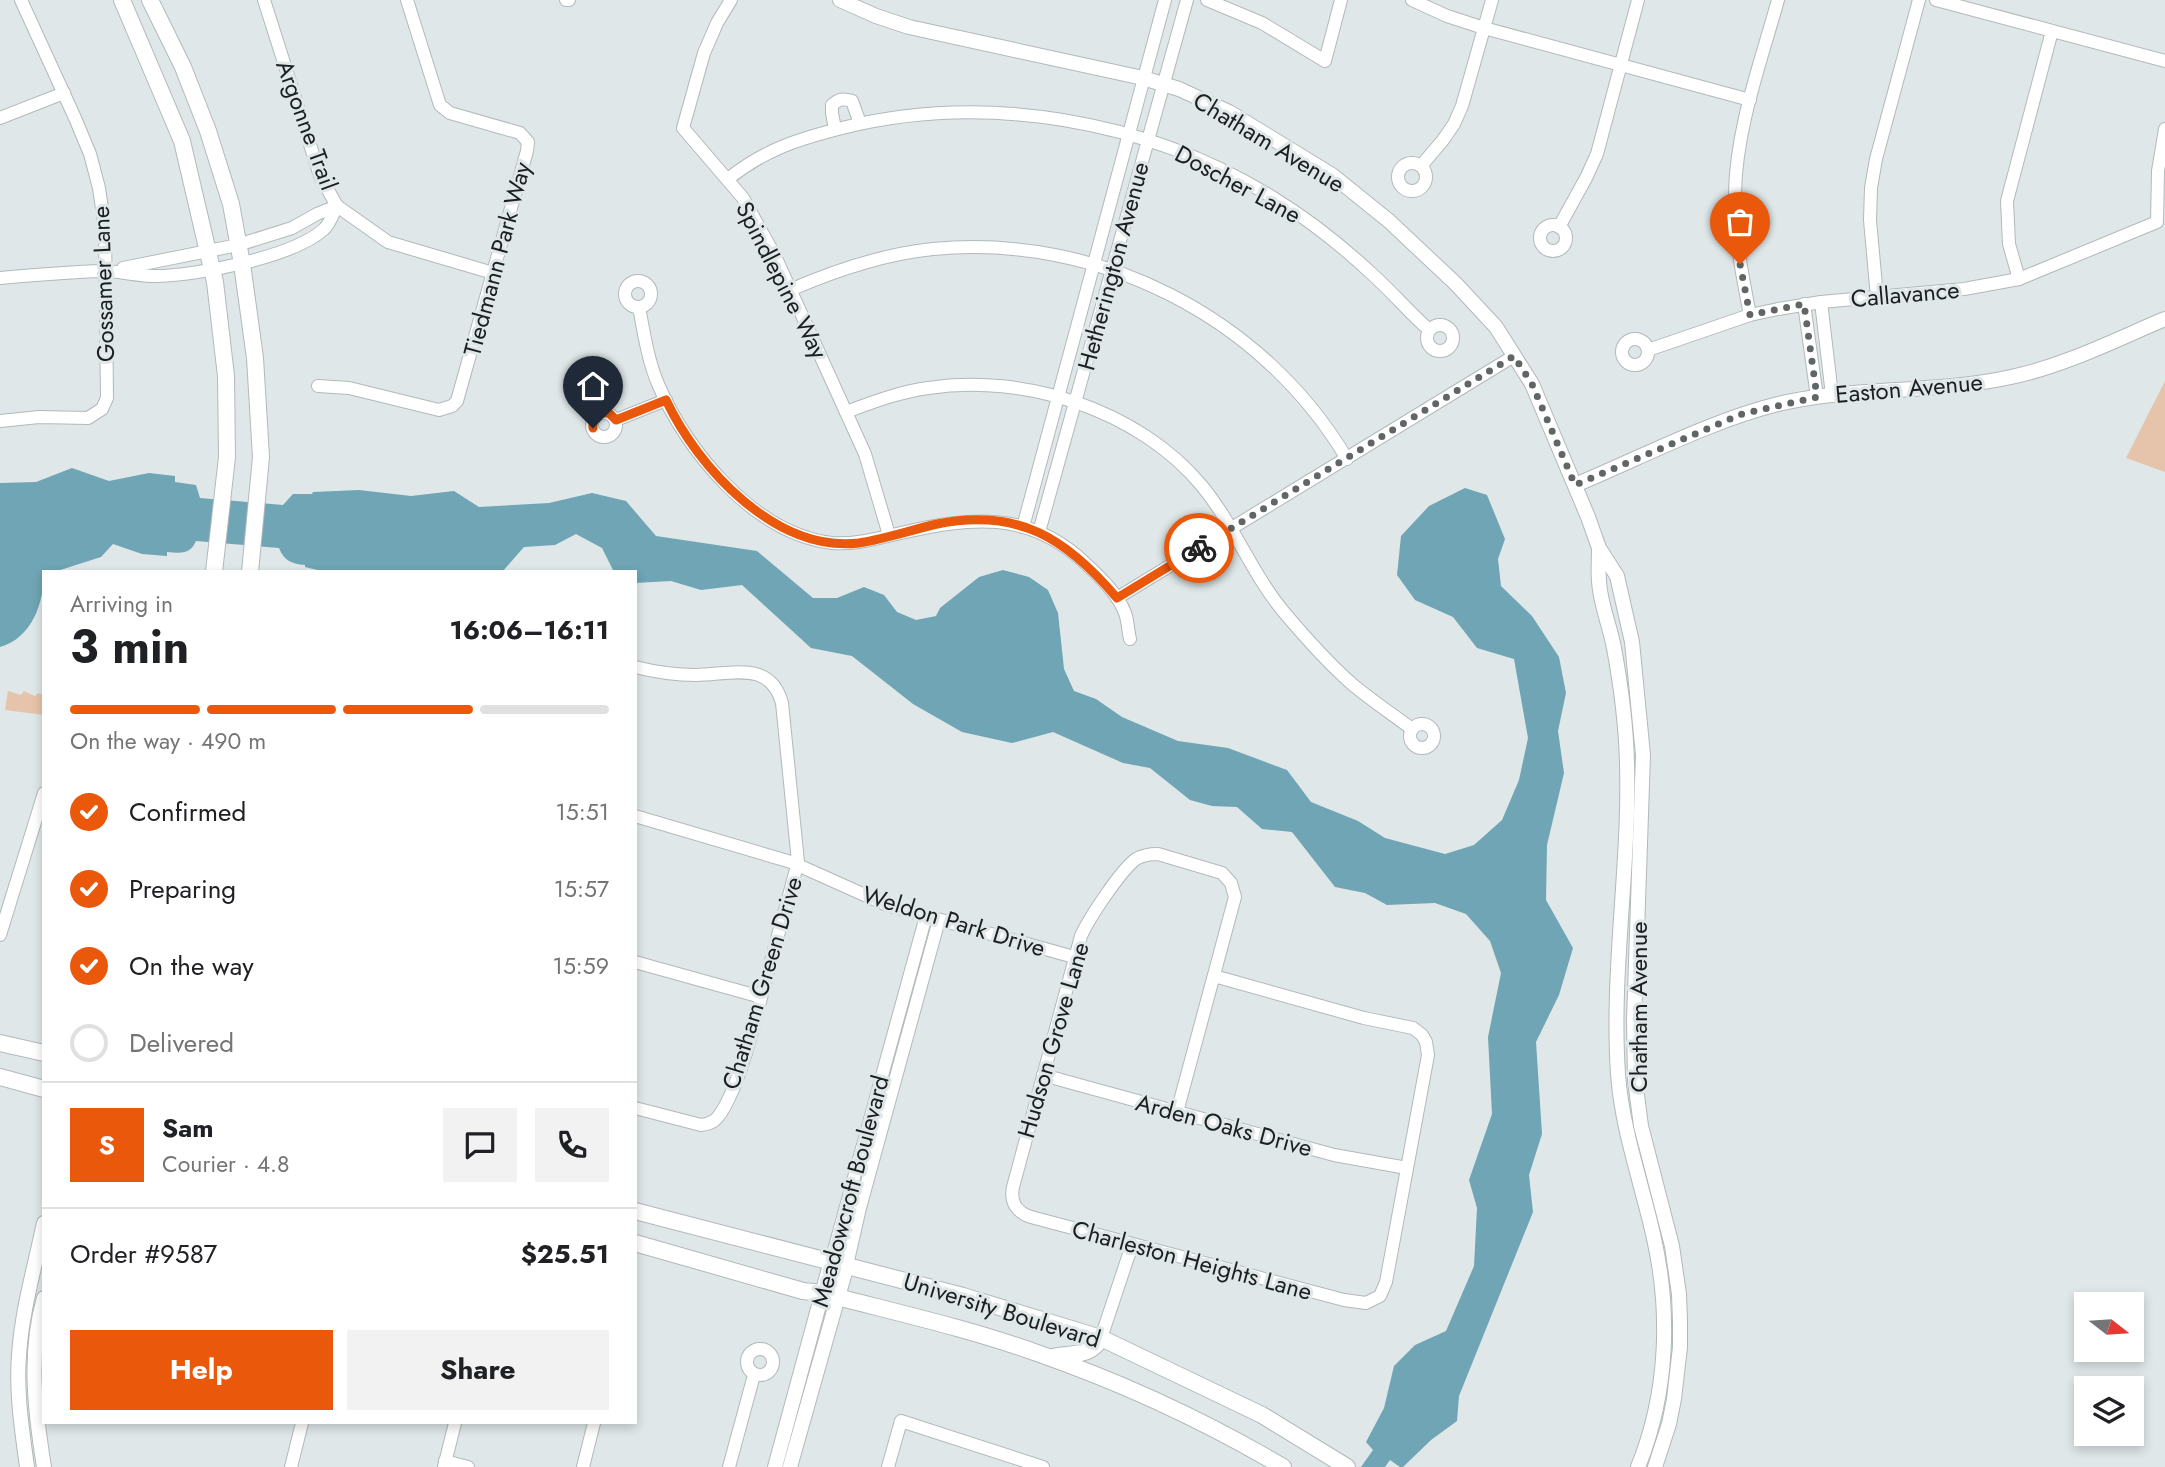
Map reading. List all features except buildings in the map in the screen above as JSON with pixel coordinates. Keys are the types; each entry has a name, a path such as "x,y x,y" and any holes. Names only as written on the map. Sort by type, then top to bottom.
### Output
{"main road":[{"path":"122,0 182,141 210,260 226,376 227,457 214,570"},
{"path":"150,0 183,67 208,131 231,204 239,245 256,371 261,457 250,570"},
{"path":"0,1043 42,1054"},
{"path":"0,1077 42,1088"},
{"name":"University Boulevard","path":"637,1212 963,1296 1101,1338 1262,1415 1346,1466"},
{"name":"University Boulevard","path":"637,1244 803,1291 830,1295 967,1331 1050,1358 1174,1409 1283,1467"},
{"path":"1050,1358 1090,1350 1096,1347 1101,1338"}],"street":[{"name":"Gossamer Lane","path":"0,421 39,417 88,418 98,413 107,398 105,229 99,188 90,154 21,0"},
{"name":"Argonne Trail","path":"264,0 320,176 337,206 388,243 493,273"},
{"name":"Tiedmann Park Way","path":"318,386 349,388 439,410 452,406 460,395 527,151 528,142 520,133 450,113 440,105 407,0"},
{"name":"Spindlepine Way","path":"731,0 704,53 683,128 743,198 759,226 865,454 889,536"},
{"name":"Chatham Avenue","path":"841,0 909,27 1143,78 1201,98 1229,112 1332,175 1389,221 1456,284 1496,327 1532,384 1599,548 1617,576 1632,642 1643,755 1634,1058 1637,1100 1641,1126 1672,1246 1679,1294 1679,1358 1674,1399 1655,1467"},
{"name":"Hetherington Avenue","path":"1023,527 1166,0"},
{"name":"Hetherington Avenue","path":"1039,532 1186,0"},
{"path":"1207,0 1262,23 1325,61 1341,0"},
{"path":"1412,0 1447,16 1484,28 1750,100"},
{"path":"1421,166 1454,124 1462,106 1492,0"},
{"path":"1559,226 1597,154 1637,0"},
{"path":"1750,315 1737,240 1735,190 1750,100 1778,0"},
{"path":"1877,297 1870,220 1871,188 1876,159 1919,0"},
{"path":"1936,0 2165,61"},
{"path":"2019,279 2009,244 2007,201 2052,31"},
{"path":"0,122 64,93"},
{"path":"835,129 832,105 844,98 852,101 860,123"},
{"name":"Doscher Lane","path":"728,179 744,166 785,144 860,123 926,114 998,113 1084,124 1147,140 1224,171 1270,195 1310,222 1374,276 1429,330"},
{"name":"Callavance","path":"1648,350 1750,315 1804,304 1964,289 2019,279 2157,222 2158,171 2165,129"},
{"path":"210,260 242,264 294,247 325,229 337,206"},
{"path":"0,278 105,271 154,276 178,275 239,245 292,228 337,206"},
{"path":"790,290 859,264 933,249 982,247 1017,250 1111,269 1205,313 1263,355 1310,404 1347,459"},
{"path":"1821,302 1832,395"},
{"path":"1804,304 1817,397"},
{"path":"639,307 646,349 676,421 702,458 724,482 769,520 808,538 834,543 859,543 959,521 1000,522 1039,532 1079,557 1117,598 1126,613 1130,639"},
{"name":"Easton Avenue","path":"1575,485 1742,414 1817,397 2010,378 2050,367 2165,319"},
{"path":"1117,598 1514,356"},
{"path":"846,412 900,393 954,385 1006,386 1075,402 1125,424 1176,460 1200,484 1219,508 1264,587 1332,665 1412,729"},
{"path":"616,420 666,400"},
{"name":"Chatham Avenue","path":"1599,548 1599,583 1625,707 1627,831 1617,1026 1619,1077 1630,1146 1658,1256 1663,1299 1663,1365 1654,1421 1638,1467"},
{"name":"Chatham Green Drive","path":"637,667 684,675 749,672 765,678 775,687 782,703 798,864 739,1072 721,1111 712,1122 695,1124 637,1109"},
{"path":"0,935 42,800"},
{"name":"Weldon Park Drive","path":"637,817 798,864 876,901 1074,957"},
{"name":"Hudson Grove Lane","path":"1013,1202 1013,1186 1074,957 1095,910 1130,864 1142,856 1157,854 1222,873 1231,883 1234,905 1214,976"},
{"name":"Meadowcroft Boulevard","path":"775,1467 839,1263 926,916"},
{"name":"Meadowcroft Boulevard","path":"839,1263 860,1208 939,920"},
{"path":"637,963 761,997"},
{"path":"1177,1112 1214,976 1417,1030 1424,1039 1428,1055 1407,1168"},
{"name":"Arden Oaks Drive","path":"1042,1075 1334,1155 1407,1168"},
{"name":"Charleston Heights Lane","path":"1013,1202 1024,1215 1352,1302 1366,1303 1377,1299 1386,1282 1407,1168"},
{"path":"27,1467 19,1395 20,1348 25,1308 42,1232"},
{"path":"1101,1338 1132,1245"},
{"name":"Meadowcroft Boulevard","path":"790,1467 830,1295"},
{"path":"42,1304 39,1313 40,1349 34,1402 44,1467"},
{"path":"20,1348 40,1349"},
{"path":"729,1467 754,1375"},
{"path":"888,1467 901,1421 1043,1467"},
{"path":"1654,1421 1669,1424"},
{"path":"291,1467 302,1424"},
{"path":"455,1424 444,1464 468,1467"},
{"path":"583,1467 594,1424"}],"shaded area":[{"path":"2165,381 2165,472 2126,458"},
{"path":"8,691 21,695 24,691 35,696 38,693 42,694 42,715 5,710"}],"water":[{"path":"72,468 109,481 149,473 175,476 175,482 196,485 200,498 283,505 293,494 359,490 411,496 454,491 479,507 549,503 592,493 626,501 656,536 757,551 813,598 837,598 864,587 884,595 897,612 916,620 936,616 940,608 979,577 1003,570 1029,577 1048,590 1058,613 1064,669 1074,691 1096,699 1122,717 1178,741 1228,748 1287,770 1311,802 1358,821 1385,838 1445,854 1474,845 1502,820 1519,780 1528,738 1514,659 1477,648 1453,617 1415,600 1397,575 1401,536 1429,506 1465,488 1487,495 1505,539 1498,559 1501,586 1532,616 1559,657 1566,693 1558,731 1564,773 1547,845 1546,900 1573,948 1559,995 1536,1042 1542,1134 1529,1175 1533,1212 1459,1396 1457,1421 1431,1440 1403,1467 1390,1460 1385,1467 1361,1467 1373,1450 1366,1442 1384,1408 1394,1366 1415,1345 1446,1331 1474,1266 1477,1208 1469,1180 1492,1114 1488,1037 1501,973 1490,941 1466,914 1435,903 1387,905 1365,893 1335,887 1292,832 1262,829 1237,807 1212,806 1190,800 1150,768 1123,763 1053,732 1012,743 962,732 913,704 852,656 811,648 742,585 701,590 671,581 637,583 637,570 613,570 602,548 576,534 555,545 524,547 504,570 318,570 289,561 279,548 196,541 188,551 167,552 167,556 142,554 113,544 101,557 60,570 42,570 42,596 34,618 20,636 0,647 0,483 36,482"}],"way so far":[{"path":"1199,548 1514,356 1532,384 1575,485 1742,414 1817,397 1804,304 1750,315 1740,264"}],"route":[{"path":"593,428 593,420 600,413 609,413 616,420 666,400 676,421 702,458 724,482 769,520 808,538 834,543 859,543 938,524 978,520 1000,522 1045,534 1061,544 1094,571 1117,598 1199,548"}]}
